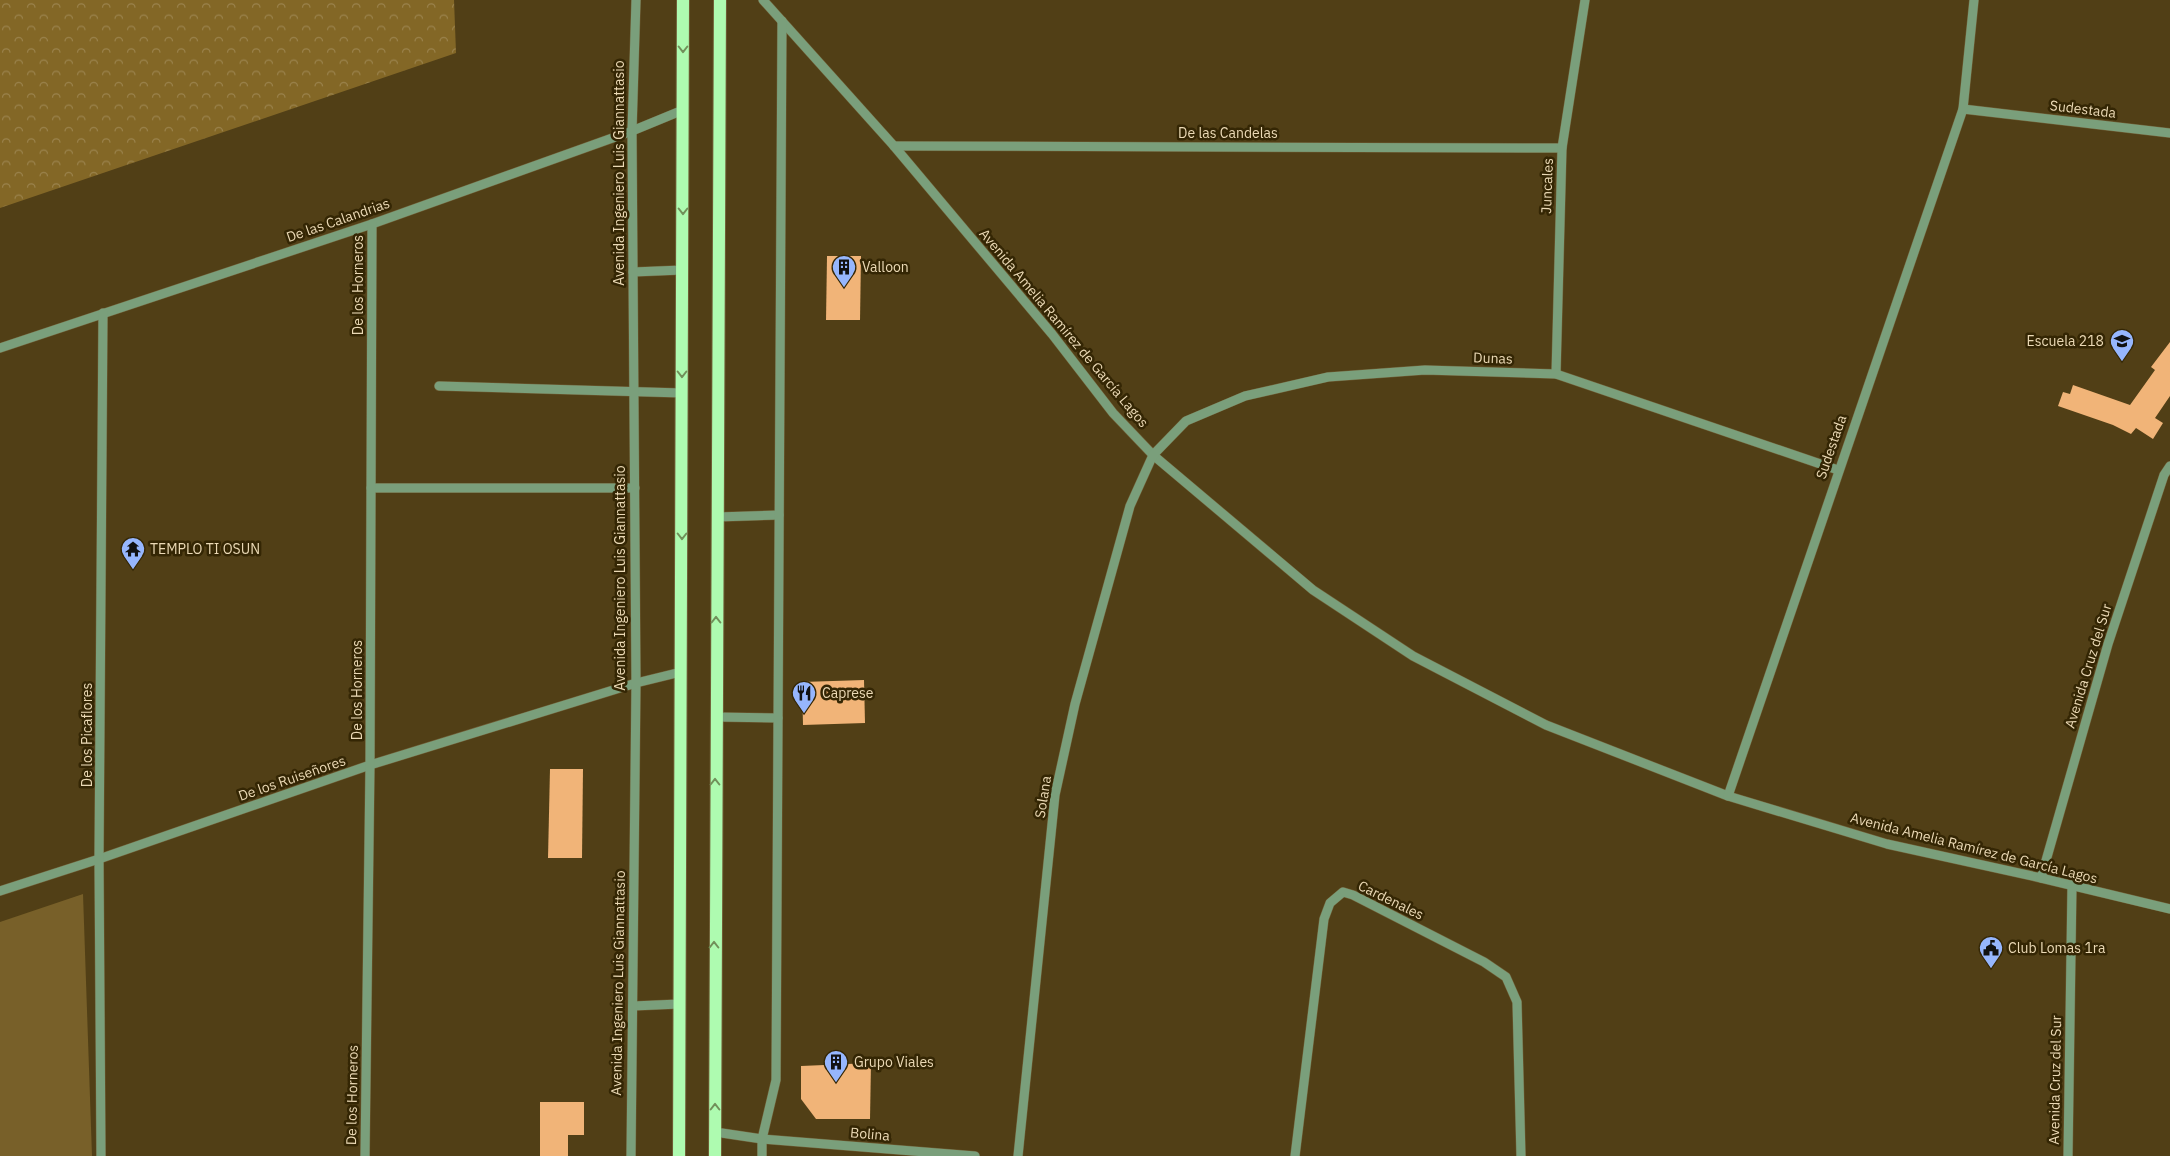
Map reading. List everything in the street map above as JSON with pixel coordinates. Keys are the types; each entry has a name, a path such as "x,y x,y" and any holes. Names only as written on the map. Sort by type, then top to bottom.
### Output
{"main road":[{"path":"679,1156 683,0"},
{"path":"715,1156 720,0"}],"street":[{"name":"Avenida Ingeniero Luis Giannattasio","path":"631,1156 636,683 632,131 636,0"},
{"name":"Avenida Amelia Ramírez de García Lagos","path":"763,0 894,146 1052,334 1113,413 1153,455 1313,590 1413,656 1546,725 1728,796 1887,844 2072,885 2170,910"},
{"name":"Juncales","path":"1556,374 1562,148 1585,0"},
{"name":"Sudestada","path":"1728,796 1963,109 1974,0"},
{"path":"762,1156 762,1139 776,1080 782,20"},
{"name":"Sudestada","path":"1963,109 2170,133"},
{"name":"De las Calandrias","path":"0,348 372,224 632,131 683,110"},
{"name":"De las Candelas","path":"894,146 1562,148"},
{"name":"De los Horneros","path":"365,1156 370,765 372,224"},
{"path":"633,272 682,270"},
{"name":"De los Picaflores","path":"101,1156 100,859 103,313"},
{"name":"Dunas","path":"1153,455 1186,421 1245,396 1328,377 1425,370 1556,374 1838,470"},
{"path":"439,386 634,390 682,393"},
{"name":"Solana","path":"1018,1156 1056,795 1075,704 1100,609 1130,506 1153,455"},
{"name":"Avenida Cruz del Sur","path":"2041,878 2108,644 2164,474 2170,466"},
{"path":"371,488 635,488"},
{"path":"717,518 779,515"},
{"name":"De los Ruiseñores","path":"0,891 100,859 370,765 636,683 681,672"},
{"path":"716,717 778,718"},
{"name":"Avenida Cruz del Sur","path":"2068,1156 2072,885"},
{"name":"Cardenales","path":"1296,1156 1324,920 1330,903 1343,892 1353,895 1484,962 1506,977 1517,1002 1521,1156"},
{"path":"633,1006 679,1004"},
{"name":"Bolina","path":"715,1132 762,1139 975,1156"}],"shaded area":[{"path":"83,894 92,1156 0,1156 0,922"}],"green space":[{"path":"0,0 454,0 456,53 0,208"}],"building":[{"name":"Valloon","path":"827,256 861,256 860,320 826,320"},
{"path":"2170,342 2170,396 2155,418 2163,423 2153,439 2136,428 2131,434 2113,425 2058,406 2063,392 2070,394 2073,385 2130,405 2155,370 2151,367"},
{"path":"864,680 865,723 803,725 802,682"},
{"path":"550,769 583,769 582,858 548,858"},
{"name":"Grupo Viales","path":"871,1063 870,1119 816,1119 801,1099 801,1066"},
{"path":"540,1102 584,1102 584,1135 568,1135 568,1156 540,1156"}],"place":[{"name":"Valloon","path":"844,288"},
{"name":"Escuela 218","path":"2122,362"},
{"name":"TEMPLO TI OSUN","path":"133,570"},
{"name":"Caprese","path":"804,714"},
{"name":"Club Lomas 1ra","path":"1991,969"},
{"name":"Grupo Viales","path":"836,1083"}]}
